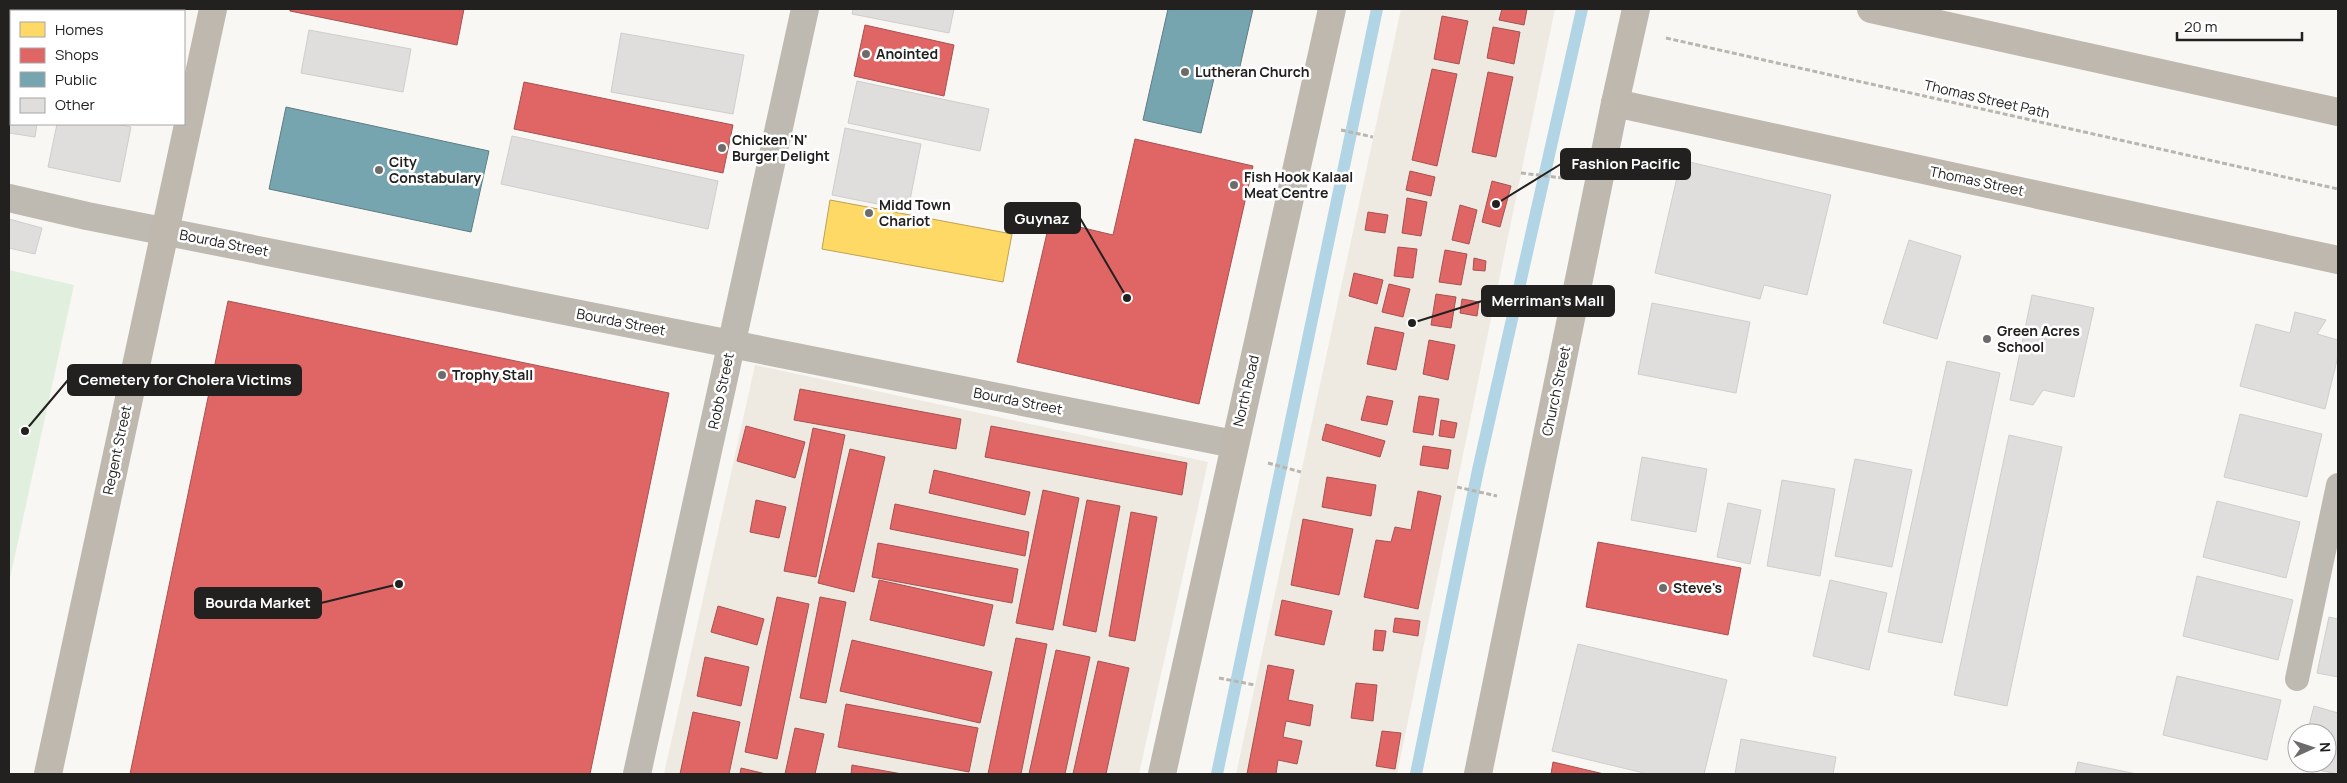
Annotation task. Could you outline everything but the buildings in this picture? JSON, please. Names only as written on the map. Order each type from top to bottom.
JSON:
[{"type":"street","name":"Regent Street","points":[[48,774],[213,9]]},
{"type":"street","name":"Robb Street","points":[[637,774],[805,9]]},
{"type":"street","name":"North Road","points":[[1162,774],[1332,9]]},
{"type":"street","points":[[1871,9],[2338,112]]},
{"type":"street","name":"Church Street","points":[[1478,774],[1615,103],[1634,20]]},
{"type":"street","name":"Thomas Street","points":[[1615,103],[2338,260]]},
{"type":"street","name":"Bourda Street","points":[[9,198],[164,231],[1234,444]]},
{"type":"lane","points":[[2297,679],[2338,485]]},
{"type":"path","name":"Thomas Street Path","points":[[1634,20],[2338,190]]},
{"type":"path","points":[[1336,128],[1374,137]]},
{"type":"path","points":[[1521,173],[1566,179]]},
{"type":"path","points":[[1268,463],[1301,472]]},
{"type":"path","points":[[1457,486],[1499,496]]},
{"type":"path","points":[[1218,678],[1255,685]]},
{"type":"shaded area","points":[[1401,9],[1555,9],[1397,774],[1236,774]]},
{"type":"shaded area","points":[[755,365],[1208,462],[1139,774],[664,774]]},
{"type":"green space","points":[[9,270],[74,285],[10,578],[9,578]]},
{"type":"waterway","points":[[1217,774],[1377,9]]},
{"type":"waterway","points":[[1416,774],[1478,470],[1582,9]]},
{"type":"place","name":"Anointed","points":[[866,54]]},
{"type":"place","name":"Lutheran Church","points":[[1185,72]]},
{"type":"place","name":"Chicken 'N' Burger Delight","points":[[722,148]]},
{"type":"place","name":"City Constabulary","points":[[379,170]]},
{"type":"place","name":"Fish Hook Kalaal Meat Centre","points":[[1234,185]]},
{"type":"place","name":"Fashion Pacific","points":[[1496,204]]},
{"type":"place","name":"Midd Town Chariot","points":[[869,213]]},
{"type":"place","name":"Guynaz","points":[[1127,298]]},
{"type":"place","name":"Merriman's Mall","points":[[1412,323]]},
{"type":"place","name":"Green Acres School","points":[[1987,339]]},
{"type":"place","name":"Trophy Stall","points":[[442,375]]},
{"type":"place","name":"Cemetery for Cholera Victims","points":[[25,431]]},
{"type":"place","name":"Bourda Market","points":[[399,584]]},
{"type":"place","name":"Steve's","points":[[1663,588]]}]
